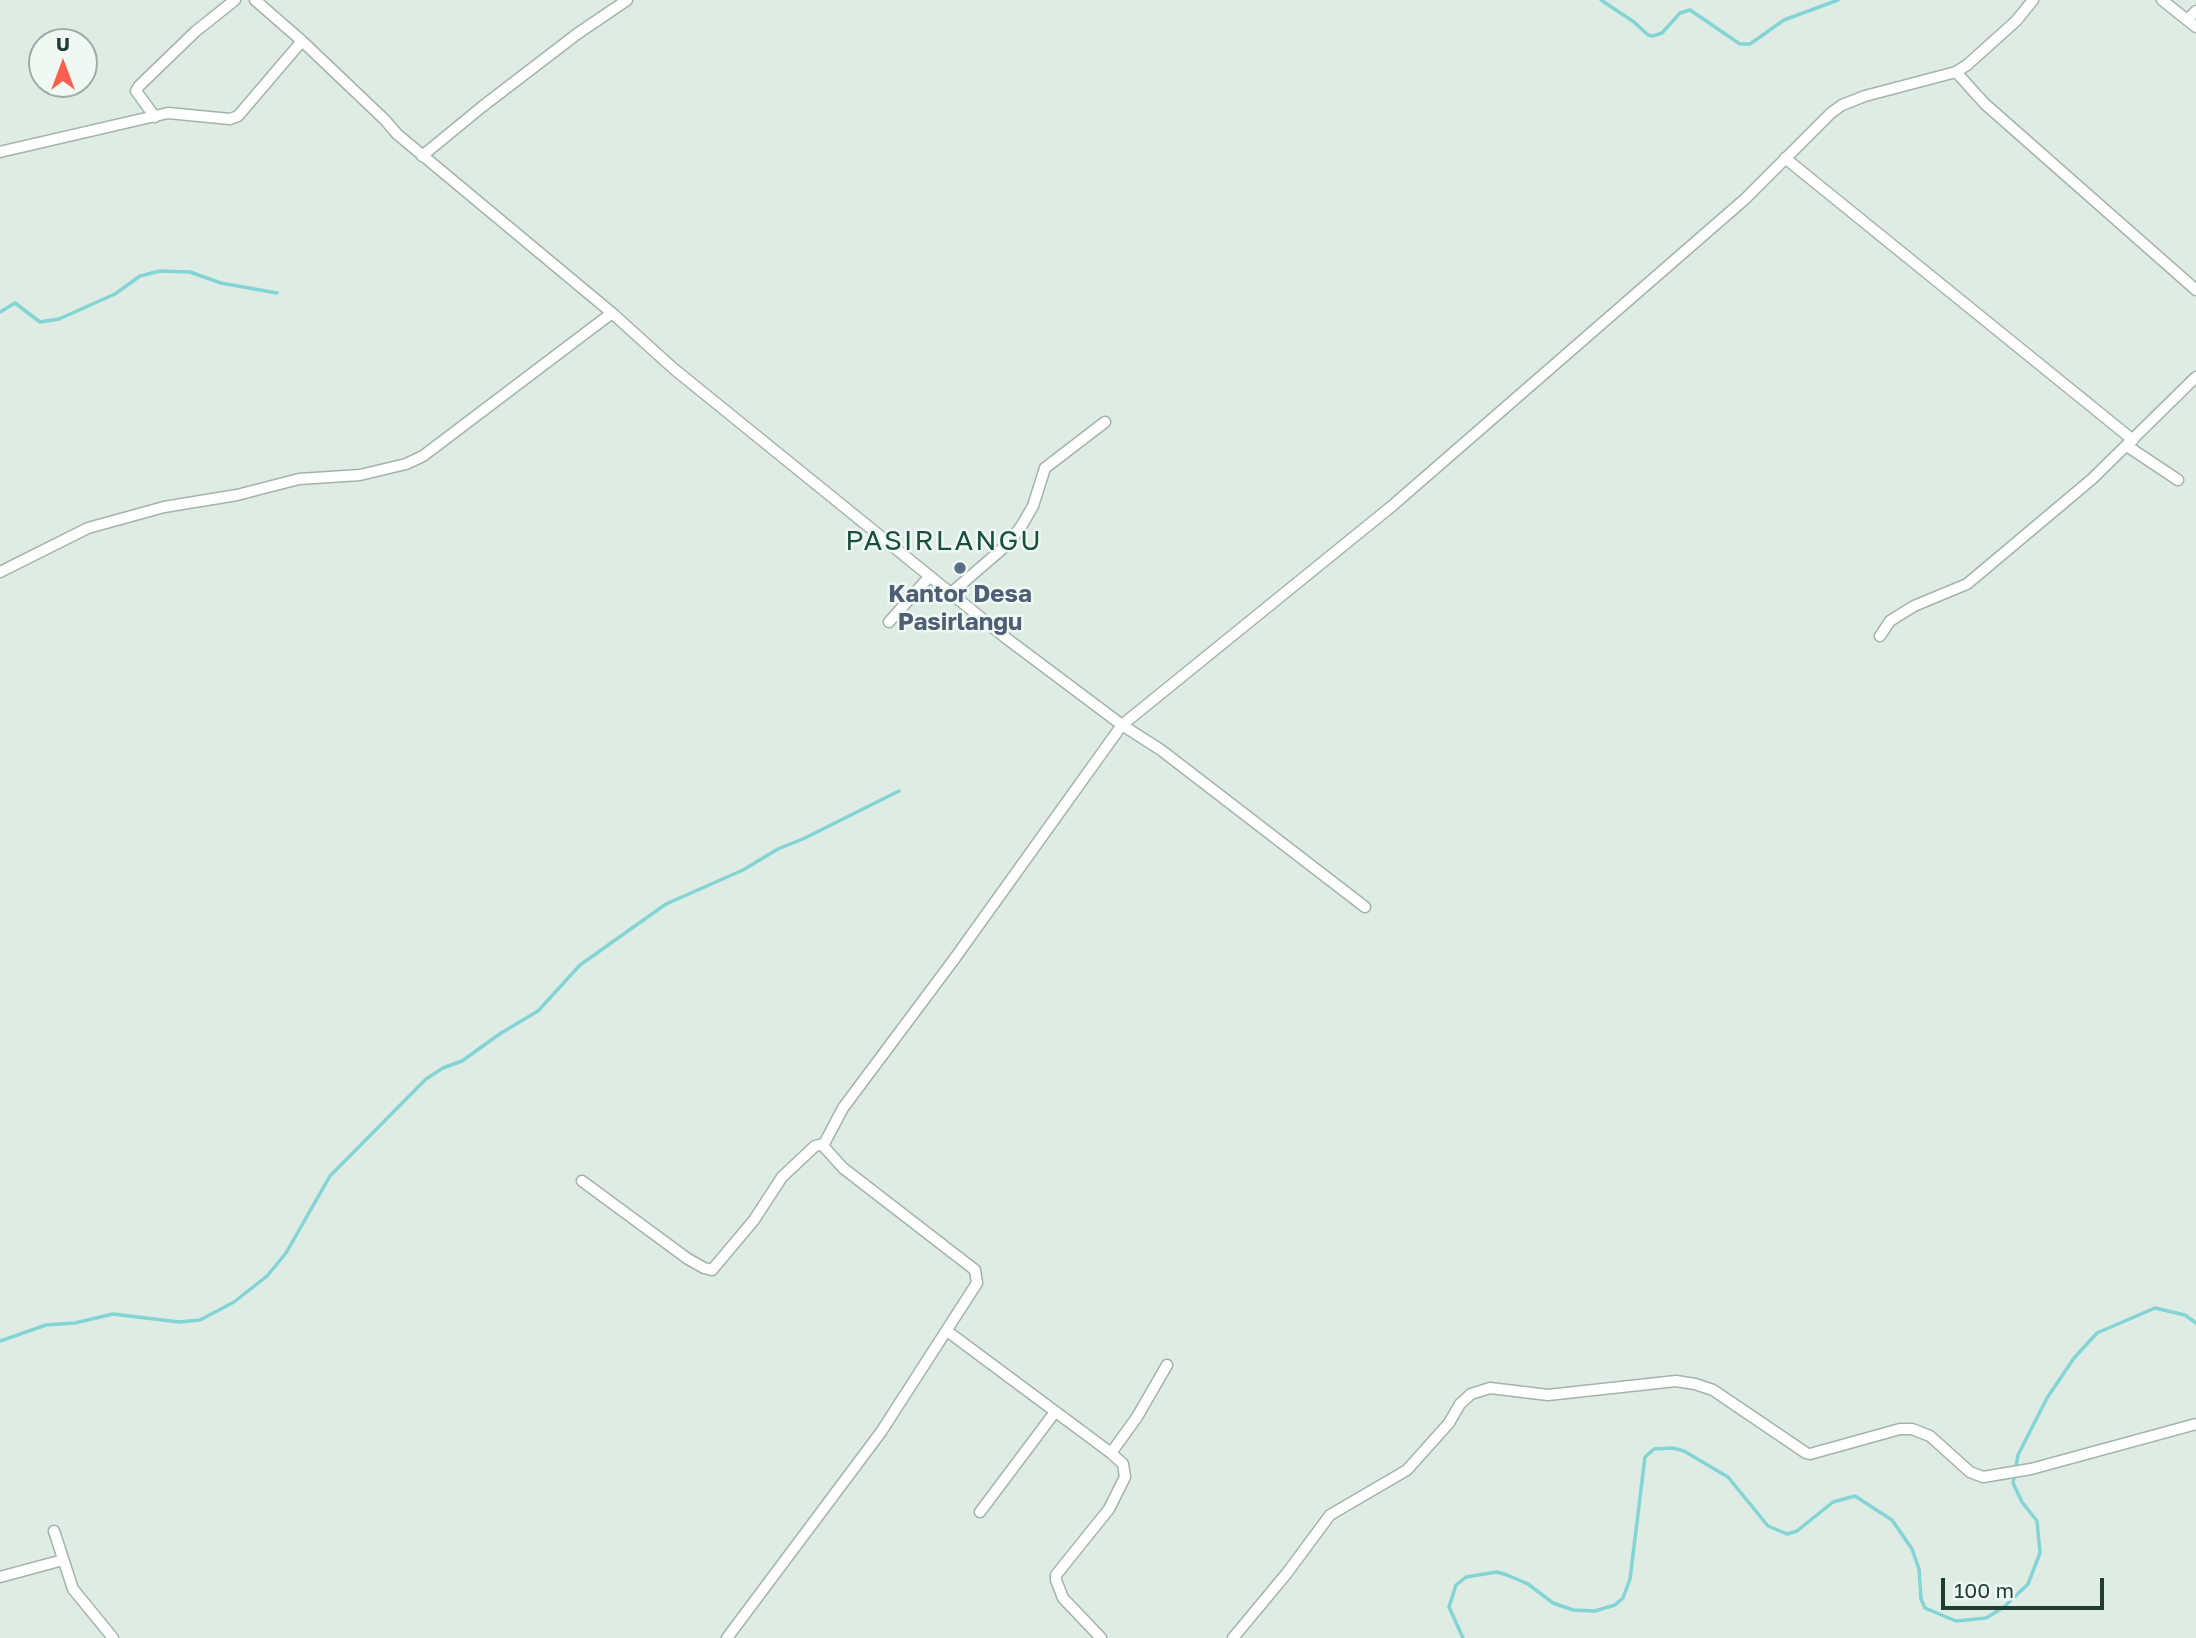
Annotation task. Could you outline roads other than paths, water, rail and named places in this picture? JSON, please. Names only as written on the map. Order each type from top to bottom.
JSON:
[{"type":"street","points":[[155,117],[136,91],[139,86],[195,31],[235,0]]},
{"type":"street","points":[[255,0],[302,41],[422,156],[612,313],[685,378],[950,594],[1122,725],[1161,750],[1365,907]]},
{"type":"street","points":[[422,156],[504,90],[625,0]]},
{"type":"street","points":[[582,1181],[688,1259],[712,1270],[754,1220],[782,1177],[815,1146],[824,1144],[843,1108],[955,958],[1122,725],[1392,506],[1745,199],[1822,120],[1842,105],[1865,96],[1956,72],[2016,21],[2033,0]]},
{"type":"street","points":[[2162,0],[2192,23],[2196,11]]},
{"type":"street","points":[[0,152],[168,113],[228,120],[238,116],[302,41]]},
{"type":"street","points":[[1956,72],[1985,104],[2196,290]]},
{"type":"street","points":[[1785,158],[2178,480]]},
{"type":"street","points":[[0,572],[88,528],[164,507],[237,495],[299,479],[360,475],[406,464],[423,456],[448,438],[481,410],[612,313]]},
{"type":"street","points":[[1880,636],[1890,621],[1914,606],[1967,584],[2092,479],[2196,377]]},
{"type":"street","points":[[950,594],[1009,543],[1022,526],[1033,506],[1045,468],[1105,422]]},
{"type":"street","points":[[889,622],[929,577]]},
{"type":"street","points":[[727,1638],[881,1432],[976,1287],[975,1270],[843,1168],[824,1144]]},
{"type":"street","points":[[947,1331],[1111,1452],[1123,1464],[1125,1477],[1109,1509],[1056,1580],[1063,1598],[1101,1638]]},
{"type":"street","points":[[1111,1452],[1137,1418],[1167,1365]]},
{"type":"street","points":[[1233,1638],[1330,1515],[1407,1470],[1449,1423],[1460,1404],[1471,1394],[1490,1388],[1548,1395],[1676,1381],[1695,1384],[1713,1390],[1806,1453],[1900,1429],[1912,1429],[1930,1436],[1970,1472],[1983,1477],[2031,1469],[2196,1424]]},
{"type":"street","points":[[980,1512],[1055,1412]]},
{"type":"street","points":[[54,1531],[73,1589],[113,1638]]},
{"type":"street","points":[[0,1577],[63,1560]]},
{"type":"waterway","points":[[1601,0],[1648,35],[1662,33],[1680,13],[1690,10],[1740,44],[1750,44],[1784,20],[1838,0]]},
{"type":"waterway","points":[[0,312],[15,303],[40,322],[59,319],[115,294],[140,276],[160,271],[190,272],[221,283],[277,293]]},
{"type":"waterway","points":[[0,1341],[46,1325],[75,1323],[113,1314],[179,1322],[200,1320],[234,1302],[267,1276],[286,1253],[330,1176],[426,1079],[443,1068],[462,1061],[538,1011],[580,965],[666,904],[743,870],[778,849],[899,791]]},
{"type":"waterway","points":[[1463,1638],[1449,1607],[1456,1585],[1466,1577],[1497,1572],[1507,1575],[1528,1584],[1553,1603],[1573,1610],[1595,1611],[1615,1605],[1623,1598],[1630,1579],[1645,1457],[1654,1449],[1673,1448],[1684,1451],[1728,1477],[1768,1526],[1787,1534],[1797,1531],[1833,1502],[1855,1496],[1892,1520],[1912,1549],[1919,1569],[1921,1599],[1925,1608],[1956,1621],[1986,1618],[2004,1607],[2028,1584],[2040,1553],[2037,1521],[2022,1502],[2013,1483],[2018,1455],[2047,1398],[2074,1358],[2097,1333],[2155,1308],[2185,1315],[2196,1323]]},
{"type":"place","name":"Kantor Desa Pasirlangu","points":[[960,568]]},
{"type":"district","name":"PASIRLANGU","points":[[944,541]]}]
